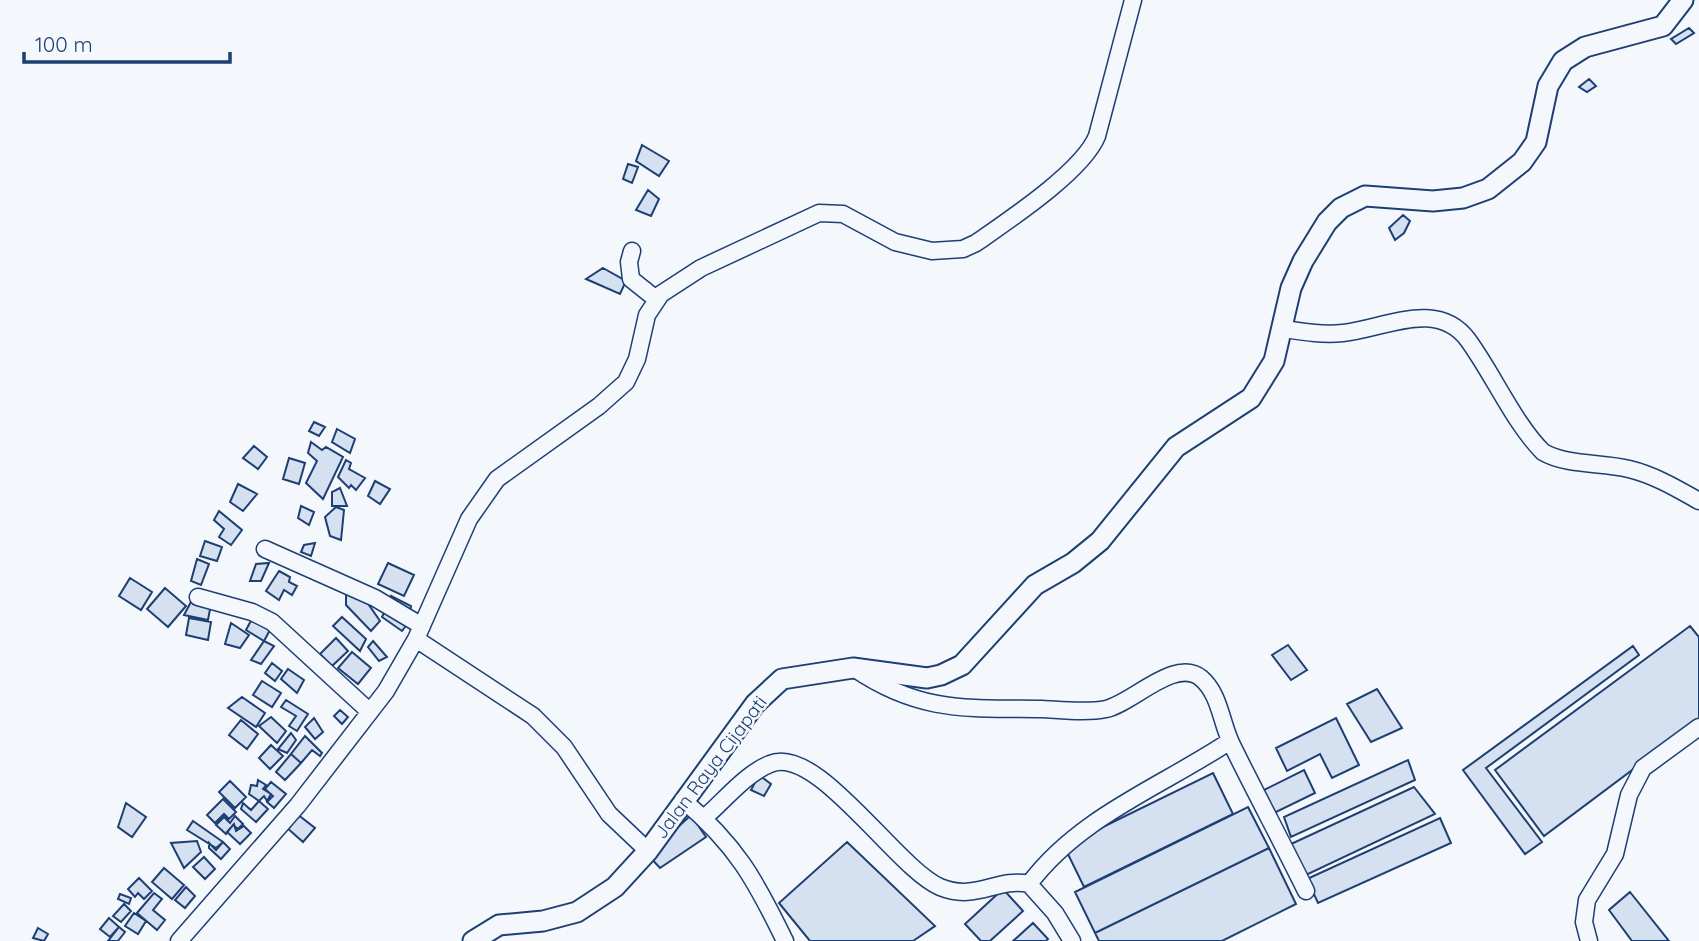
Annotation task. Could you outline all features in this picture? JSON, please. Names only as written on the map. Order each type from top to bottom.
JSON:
[{"type":"main road","name":"Jalan Raya Cijapati","points":[[473,941],[499,925],[543,921],[577,912],[615,887],[648,851],[724,742],[770,686],[789,676],[853,668],[927,678],[942,675],[962,665],[1035,585],[1079,558],[1100,541],[1176,447],[1251,398],[1274,361],[1292,288],[1303,261],[1327,222],[1341,208],[1365,196],[1433,201],[1464,198],[1488,189],[1522,162],[1536,142],[1548,86],[1563,61],[1585,47],[1662,26],[1683,0]]},
{"type":"street","points":[[179,941],[298,805],[370,712],[419,632],[469,519],[483,497],[511,467],[599,406],[626,382],[633,371],[642,329],[656,299],[701,268],[820,213],[843,214],[895,242],[932,251],[963,249],[976,243],[1069,174],[1089,153],[1097,136],[1133,0]]},
{"type":"street","points":[[632,250],[628,262],[631,279],[656,299]]},
{"type":"street","points":[[1284,329],[1318,334],[1345,333],[1424,317],[1445,321],[1464,335],[1543,452],[1559,458],[1629,469],[1657,478],[1699,501]]},
{"type":"street","points":[[265,549],[375,598],[533,716],[551,732],[609,814],[648,851]]},
{"type":"street","points":[[198,597],[252,611],[272,622],[303,647],[370,712]]},
{"type":"street","points":[[853,668],[897,694],[920,702],[947,708],[988,709],[1104,710],[1125,703],[1159,679],[1174,673],[1192,673],[1203,680],[1216,699],[1230,741],[1307,891]]},
{"type":"street","points":[[1589,941],[1584,922],[1587,900],[1615,854],[1629,795],[1643,768],[1699,727]]},
{"type":"street","points":[[1029,884],[1043,865],[1079,832],[1230,741]]},
{"type":"street","points":[[705,818],[760,769],[771,763],[788,760],[802,764],[841,796],[920,874],[937,885],[966,894],[1017,883],[1029,884],[1055,913],[1072,941]]},
{"type":"street","points":[[683,800],[705,818],[743,861],[785,941]]},
{"type":"building","points":[[1689,28],[1694,33],[1676,44],[1671,39]]},
{"type":"building","points":[[1589,79],[1596,86],[1587,92],[1579,87]]},
{"type":"building","points":[[642,145],[669,161],[659,176],[636,161]]},
{"type":"building","points":[[628,164],[638,167],[632,183],[623,179]]},
{"type":"building","points":[[648,190],[659,199],[651,216],[636,210]]},
{"type":"building","points":[[1403,215],[1410,221],[1404,233],[1395,240],[1389,228]]},
{"type":"building","points":[[603,268],[626,281],[620,294],[586,279]]},
{"type":"building","points":[[314,422],[325,427],[319,436],[309,431]]},
{"type":"building","points":[[337,429],[355,439],[350,453],[332,442]]},
{"type":"building","points":[[311,442],[322,450],[326,447],[343,457],[323,499],[306,483],[317,461],[308,453]]},
{"type":"building","points":[[254,446],[267,457],[258,469],[243,458]]},
{"type":"building","points":[[289,458],[305,463],[299,484],[283,479]]},
{"type":"building","points":[[346,460],[351,463],[349,469],[365,478],[356,490],[351,485],[349,488],[338,477]]},
{"type":"building","points":[[375,481],[390,489],[380,504],[368,496]]},
{"type":"building","points":[[238,484],[257,494],[243,511],[230,502]]},
{"type":"building","points":[[340,488],[347,506],[332,506],[332,492]]},
{"type":"building","points":[[301,506],[314,512],[309,525],[298,518]]},
{"type":"building","points":[[336,507],[344,510],[341,540],[330,536],[325,517]]},
{"type":"building","points":[[219,511],[242,530],[231,545],[219,537],[224,529],[214,520]]},
{"type":"building","points":[[205,541],[222,547],[217,561],[200,556]]},
{"type":"building","points":[[315,543],[311,556],[301,552],[304,545]]},
{"type":"building","points":[[197,559],[209,564],[201,585],[191,581]]},
{"type":"building","points":[[269,563],[261,581],[250,581],[256,564]]},
{"type":"building","points":[[388,563],[414,575],[404,596],[378,584]]},
{"type":"building","points":[[279,571],[290,577],[289,582],[297,586],[292,595],[284,590],[279,600],[266,591]]},
{"type":"building","points":[[130,578],[152,592],[141,610],[119,596]]},
{"type":"building","points":[[165,588],[186,606],[168,627],[147,609]]},
{"type":"building","points":[[351,591],[371,599],[369,605],[380,621],[371,631],[346,605],[346,594]]},
{"type":"building","points":[[391,596],[411,606],[410,613],[390,603]]},
{"type":"building","points":[[192,600],[211,604],[208,620],[184,615]]},
{"type":"building","points":[[386,609],[408,623],[402,631],[382,617]]},
{"type":"building","points":[[253,617],[271,628],[264,641],[246,630]]},
{"type":"building","points":[[342,617],[366,639],[360,651],[333,626]]},
{"type":"building","points":[[189,618],[211,622],[208,640],[186,635]]},
{"type":"building","points":[[231,623],[249,635],[240,648],[225,644]]},
{"type":"building","points":[[1690,626],[1699,637],[1699,720],[1544,836],[1495,770]]},
{"type":"building","points":[[336,638],[348,651],[332,666],[320,654]]},
{"type":"building","points":[[264,641],[274,646],[261,664],[251,660]]},
{"type":"building","points":[[373,641],[387,657],[379,661],[368,647]]},
{"type":"building","points":[[1288,645],[1307,670],[1291,680],[1272,655]]},
{"type":"building","points":[[1633,646],[1639,655],[1486,768],[1542,842],[1525,854],[1463,770]]},
{"type":"building","points":[[352,652],[371,668],[358,684],[338,668]]},
{"type":"building","points":[[272,663],[282,671],[275,681],[265,673]]},
{"type":"building","points":[[288,669],[304,680],[297,693],[281,679]]},
{"type":"building","points":[[262,681],[281,693],[272,707],[253,695]]},
{"type":"building","points":[[1377,689],[1402,728],[1371,742],[1347,704]]},
{"type":"building","points":[[242,697],[265,713],[256,727],[228,708]]},
{"type":"building","points":[[286,700],[308,714],[297,731],[289,726],[296,716],[281,707]]},
{"type":"building","points":[[340,710],[348,717],[342,724],[334,716]]},
{"type":"building","points":[[271,717],[286,731],[277,743],[259,726]]},
{"type":"building","points":[[314,718],[323,732],[315,739],[305,727]]},
{"type":"building","points":[[1336,718],[1359,765],[1332,778],[1320,754],[1287,771],[1276,748]]},
{"type":"building","points":[[241,720],[258,734],[247,749],[229,735]]},
{"type":"building","points":[[291,733],[296,740],[287,753],[278,749]]},
{"type":"building","points":[[305,736],[322,753],[320,756],[312,750],[301,763],[291,754]]},
{"type":"building","points":[[271,745],[283,756],[270,769],[259,758]]},
{"type":"building","points":[[291,754],[301,763],[285,780],[276,772]]},
{"type":"building","points":[[1408,760],[1415,780],[1291,837],[1284,817]]},
{"type":"building","points":[[1304,770],[1315,793],[1272,814],[1260,792]]},
{"type":"building","points":[[1213,773],[1233,814],[1084,887],[1064,846]]},
{"type":"building","points":[[759,775],[771,784],[764,796],[751,790]]},
{"type":"building","points":[[258,780],[266,785],[263,789],[271,794],[267,801],[264,796],[259,801],[249,794],[251,785],[257,786]]},
{"type":"building","points":[[230,781],[246,797],[235,808],[219,792]]},
{"type":"building","points":[[271,782],[286,794],[274,808],[267,802],[273,796],[265,789]]},
{"type":"building","points":[[1414,787],[1435,814],[1306,875],[1291,844]]},
{"type":"building","points":[[223,799],[236,812],[229,819],[224,814],[215,823],[207,815]]},
{"type":"building","points":[[259,801],[268,809],[256,822],[241,809],[243,803],[251,810]]},
{"type":"building","points":[[126,803],[146,817],[132,837],[118,827]]},
{"type":"building","points":[[1248,807],[1269,848],[1095,933],[1075,892]]},
{"type":"building","points":[[297,814],[315,828],[303,842],[286,827]]},
{"type":"building","points":[[691,815],[706,837],[660,868],[648,855]]},
{"type":"building","points":[[235,816],[243,824],[238,829],[233,825],[226,834],[216,825],[224,817],[230,823]]},
{"type":"building","points":[[1440,818],[1451,843],[1318,903],[1307,879]]},
{"type":"building","points":[[193,821],[223,842],[216,848],[187,830]]},
{"type":"building","points":[[234,824],[236,831],[244,826],[251,833],[240,844],[227,832]]},
{"type":"building","points":[[197,841],[201,852],[184,868],[171,843]]},
{"type":"building","points":[[223,842],[230,849],[221,859],[209,848],[209,843],[216,850]]},
{"type":"building","points":[[847,842],[935,926],[913,941],[810,941],[779,903]]},
{"type":"building","points":[[1269,848],[1296,904],[1222,941],[1099,941],[1095,933]]},
{"type":"building","points":[[204,857],[215,869],[205,879],[193,867]]},
{"type":"building","points":[[164,868],[184,885],[172,899],[152,882]]},
{"type":"building","points":[[139,878],[152,891],[144,899],[138,893],[135,897],[128,889]]},
{"type":"building","points":[[186,887],[195,896],[185,908],[175,900]]},
{"type":"building","points":[[1003,889],[1023,911],[990,941],[981,941],[965,924]]},
{"type":"building","points":[[1630,892],[1669,941],[1632,941],[1609,910]]},
{"type":"building","points":[[154,893],[162,899],[153,910],[165,920],[157,930],[137,913]]},
{"type":"building","points":[[120,894],[131,898],[129,904],[118,899]]},
{"type":"building","points":[[124,904],[131,911],[121,922],[113,916]]},
{"type":"building","points":[[134,913],[146,921],[138,934],[125,926]]},
{"type":"building","points":[[109,918],[119,927],[110,937],[100,929]]},
{"type":"building","points":[[1033,923],[1048,939],[1046,941],[1013,941]]},
{"type":"building","points":[[119,927],[125,932],[118,941],[108,941]]},
{"type":"building","points":[[38,928],[48,934],[44,941],[33,938]]}]
